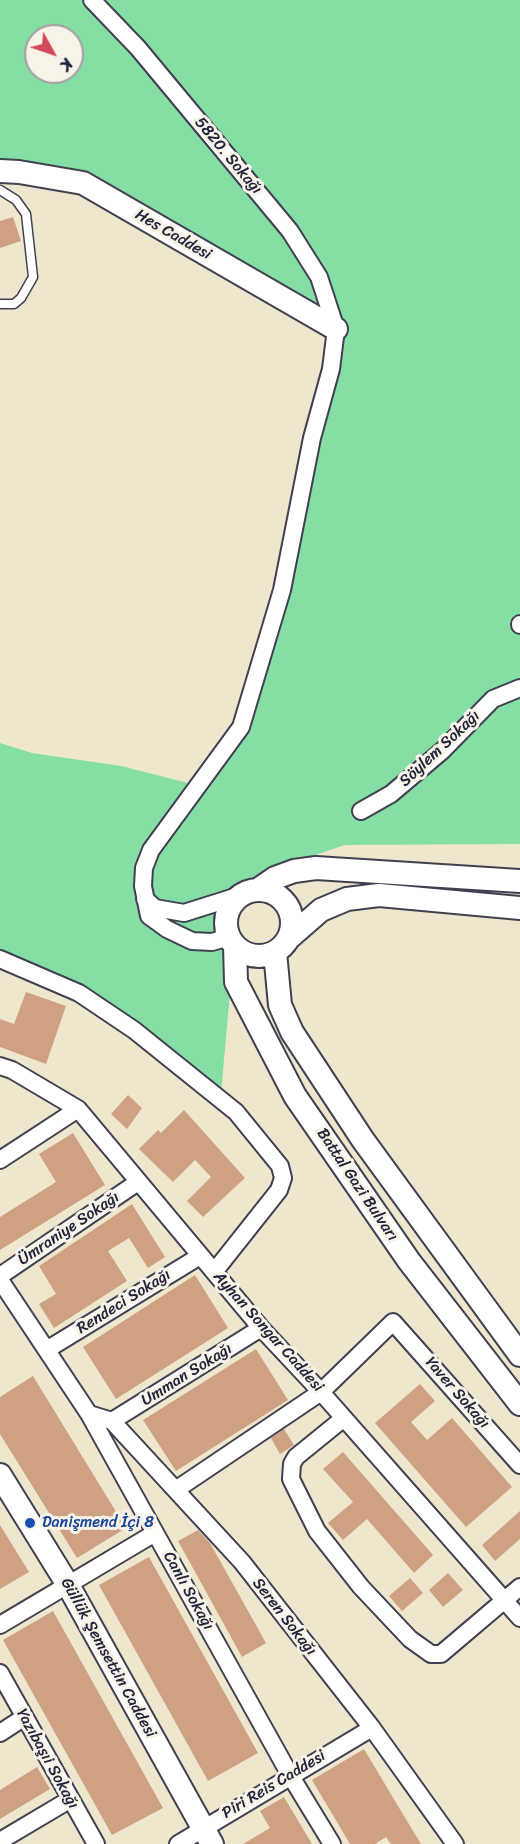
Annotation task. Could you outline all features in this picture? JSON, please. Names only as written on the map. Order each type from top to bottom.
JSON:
[{"type":"street","name":"5820. Sokağı","points":[[92,0],[138,48],[290,231],[320,277],[336,329]]},
{"type":"street","name":"Hes Caddesi","points":[[0,171],[83,183],[336,329]]},
{"type":"street","points":[[336,329],[331,369],[312,438],[282,590],[241,727],[151,850],[144,868],[145,899],[149,916],[192,941],[232,942],[254,956],[283,944],[321,910],[347,899],[379,895],[520,908]]},
{"type":"street","name":"Söylem Sokağı","points":[[361,811],[391,794],[442,751],[493,699],[520,688]]},
{"type":"street","points":[[145,899],[155,908],[184,913],[249,893],[285,875],[316,868],[520,881]]},
{"type":"street","points":[[232,942],[226,915],[249,893],[270,891],[288,905],[292,915],[283,944]]},
{"type":"street","name":"Battal Gazi Bulvarı","points":[[232,942],[236,982],[295,1096],[408,1261],[520,1404]]},
{"type":"street","name":"Battal Gazi Bulvarı","points":[[283,944],[280,1005],[292,1032],[363,1140],[520,1355]]},
{"type":"street","points":[[0,959],[79,993],[134,1030],[236,1112],[280,1166],[283,1178],[279,1190],[214,1272]]},
{"type":"street","name":"Ayhan Songar Caddesi","points":[[0,1066],[12,1070],[78,1109],[261,1328],[321,1392],[520,1618]]},
{"type":"street","points":[[0,1160],[78,1109]]},
{"type":"street","name":"Ümraniye Sokağı","points":[[0,1278],[138,1182]]},
{"type":"street","name":"Rendeci Sokağı","points":[[48,1349],[200,1256]]},
{"type":"street","name":"Canlı Sokağı","points":[[0,1278],[89,1414],[290,1775],[332,1844]]},
{"type":"street","name":"Yaver Sokağı","points":[[321,1392],[393,1322],[520,1465]]},
{"type":"street","name":"Umman Sokağı","points":[[112,1421],[261,1328]]},
{"type":"street","points":[[177,1489],[321,1392]]},
{"type":"street","name":"Seren Sokağı","points":[[89,1414],[112,1421],[242,1562],[372,1728],[455,1844]]},
{"type":"street","points":[[344,1418],[296,1457],[292,1464],[291,1479],[317,1531],[361,1587],[410,1639],[436,1655],[441,1654],[520,1587]]},
{"type":"street","name":"Güllük Şemsettin Caddesi","points":[[0,1475],[68,1585],[208,1836]]},
{"type":"street","points":[[0,1624],[155,1533]]},
{"type":"street","name":"Yazıbaşıi Sokağı","points":[[0,1672],[69,1800],[96,1844]]},
{"type":"street","points":[[0,1732],[24,1718]]},
{"type":"street","name":"Piri Reis Caddesi","points":[[178,1844],[208,1836],[290,1775],[372,1728]]},
{"type":"street","points":[[0,1841],[69,1800]]},
{"type":"lane","points":[[0,190],[16,200],[26,214],[33,277],[21,298],[14,303],[0,304]]},
{"type":"green space","points":[[0,0],[520,0],[520,844],[345,845],[318,854],[296,869],[239,893],[221,1093],[129,1017],[62,976],[0,953],[0,743],[32,753],[121,766],[188,783],[237,720],[284,547],[301,444],[328,343],[319,330],[77,189],[0,178]]},
{"type":"building","points":[[13,217],[21,241],[0,248],[0,221]]},
{"type":"building","points":[[26,992],[66,1006],[46,1064],[0,1047],[0,1019],[14,1024]]},
{"type":"building","points":[[128,1095],[142,1108],[127,1129],[111,1114]]},
{"type":"building","points":[[184,1110],[245,1178],[203,1217],[187,1201],[211,1177],[195,1160],[173,1182],[139,1149],[158,1130],[161,1133]]},
{"type":"building","points":[[73,1133],[105,1185],[0,1250],[0,1217],[56,1182],[39,1154]]},
{"type":"building","points":[[132,1204],[165,1257],[148,1268],[129,1238],[108,1251],[127,1281],[54,1328],[39,1304],[56,1294],[39,1266]]},
{"type":"building","points":[[195,1275],[228,1328],[116,1399],[83,1347]]},
{"type":"building","points":[[256,1349],[288,1400],[176,1471],[143,1420]]},
{"type":"building","points":[[33,1376],[126,1528],[77,1558],[0,1434],[0,1397]]},
{"type":"building","points":[[420,1384],[435,1401],[411,1422],[427,1440],[452,1418],[512,1487],[466,1527],[375,1423]]},
{"type":"building","points":[[284,1429],[294,1445],[280,1454],[271,1438]]},
{"type":"building","points":[[343,1452],[433,1555],[414,1573],[367,1519],[343,1540],[328,1523],[353,1502],[323,1469]]},
{"type":"building","points":[[520,1511],[520,1539],[495,1561],[482,1545]]},
{"type":"building","points":[[0,1525],[29,1572],[0,1589]]},
{"type":"building","points":[[198,1530],[210,1543],[266,1643],[242,1657],[178,1541]]},
{"type":"building","points":[[149,1557],[258,1753],[208,1781],[99,1585]]},
{"type":"building","points":[[448,1573],[463,1590],[443,1607],[429,1590]]},
{"type":"building","points":[[410,1578],[423,1593],[402,1611],[389,1596]]},
{"type":"building","points":[[53,1611],[163,1808],[112,1835],[3,1640]]},
{"type":"building","points":[[364,1749],[421,1844],[391,1844],[386,1837],[375,1844],[350,1844],[312,1780]]},
{"type":"building","points":[[37,1767],[50,1789],[0,1819],[0,1790]]},
{"type":"building","points":[[284,1797],[312,1844],[243,1844],[270,1828],[260,1811]]},
{"type":"place","name":"Danişmend İçi 8","points":[[30,1523]]}]
